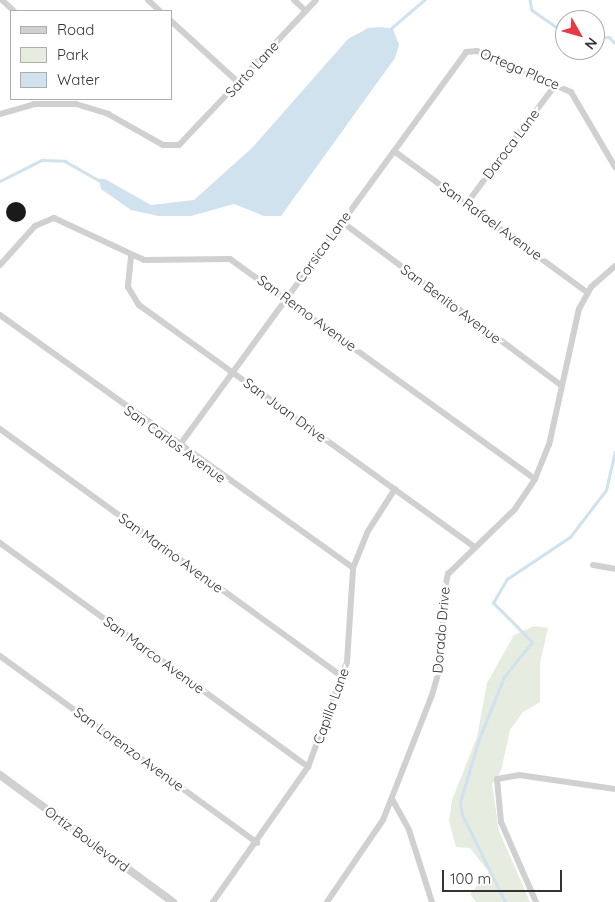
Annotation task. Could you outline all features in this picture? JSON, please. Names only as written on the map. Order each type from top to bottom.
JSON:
[{"type":"street","points":[[2,0],[13,10]]},
{"type":"street","points":[[148,0],[159,10]]},
{"type":"street","points":[[294,0],[306,11]]},
{"type":"street","name":"Sarto Lane","points":[[74,101],[108,114],[163,145],[179,145],[188,138],[316,0]]},
{"type":"street","points":[[172,22],[239,83]]},
{"type":"street","name":"Ortega Place","points":[[469,50],[556,84],[582,104],[615,167]]},
{"type":"street","name":"Corsica Lane","points":[[178,446],[469,50]]},
{"type":"street","name":"Daroca Lane","points":[[467,204],[556,84]]},
{"type":"street","points":[[0,114],[34,104],[74,101]]},
{"type":"street","name":"San Rafael Avenue","points":[[394,151],[587,292]]},
{"type":"street","name":"San Remo Avenue","points":[[0,264],[35,226],[54,218],[74,224],[131,257],[161,262],[224,258],[286,298],[536,479]]},
{"type":"street","name":"San Benito Avenue","points":[[342,222],[561,385]]},
{"type":"street","name":"San Juan Drive","points":[[131,257],[127,283],[134,301],[474,546]]},
{"type":"street","name":"Dorado Drive","points":[[327,902],[373,838],[392,799],[439,675],[445,582],[474,546],[515,510],[536,479],[546,455],[574,323],[587,292],[615,266]]},
{"type":"street","name":"San Carlos Avenue","points":[[0,315],[178,446],[353,568]]},
{"type":"street","name":"San Marino Avenue","points":[[0,429],[343,677]]},
{"type":"street","name":"Capilla Lane","points":[[213,902],[257,843],[308,766],[343,677],[350,641],[353,568],[368,531],[395,489]]},
{"type":"street","name":"San Marco Avenue","points":[[0,543],[308,766]]},
{"type":"street","points":[[593,566],[615,569]]},
{"type":"street","name":"San Lorenzo Avenue","points":[[0,656],[257,843]]},
{"type":"street","name":"Ortiz Boulevard","points":[[0,775],[173,902]]},
{"type":"street","points":[[536,902],[501,822],[496,784],[500,777],[519,775],[615,788]]},
{"type":"street","points":[[392,799],[409,830],[432,902]]},
{"type":"green space","points":[[534,626],[548,628],[540,663],[540,702],[523,712],[510,730],[501,771],[492,784],[499,831],[530,902],[476,902],[470,894],[489,872],[470,848],[456,847],[449,821],[452,800],[477,737],[487,683],[514,635]]},
{"type":"water","points":[[382,27],[393,29],[399,45],[395,58],[281,216],[264,216],[234,204],[191,216],[158,216],[131,210],[101,189],[99,179],[105,179],[151,205],[194,200],[252,148],[348,39],[368,28]]},
{"type":"building","points":[[12,202],[20,202],[26,208],[26,216],[20,222],[12,222],[6,216],[6,208]]},
{"type":"waterway","points":[[388,31],[424,0]]},
{"type":"waterway","points":[[530,0],[532,10],[555,26]]},
{"type":"waterway","points":[[605,37],[609,37],[615,43]]},
{"type":"waterway","points":[[0,181],[42,160],[65,161],[100,181]]},
{"type":"waterway","points":[[505,902],[462,815],[460,802],[479,739],[504,677],[532,642],[493,603],[507,579],[570,537],[606,490],[615,452]]}]
